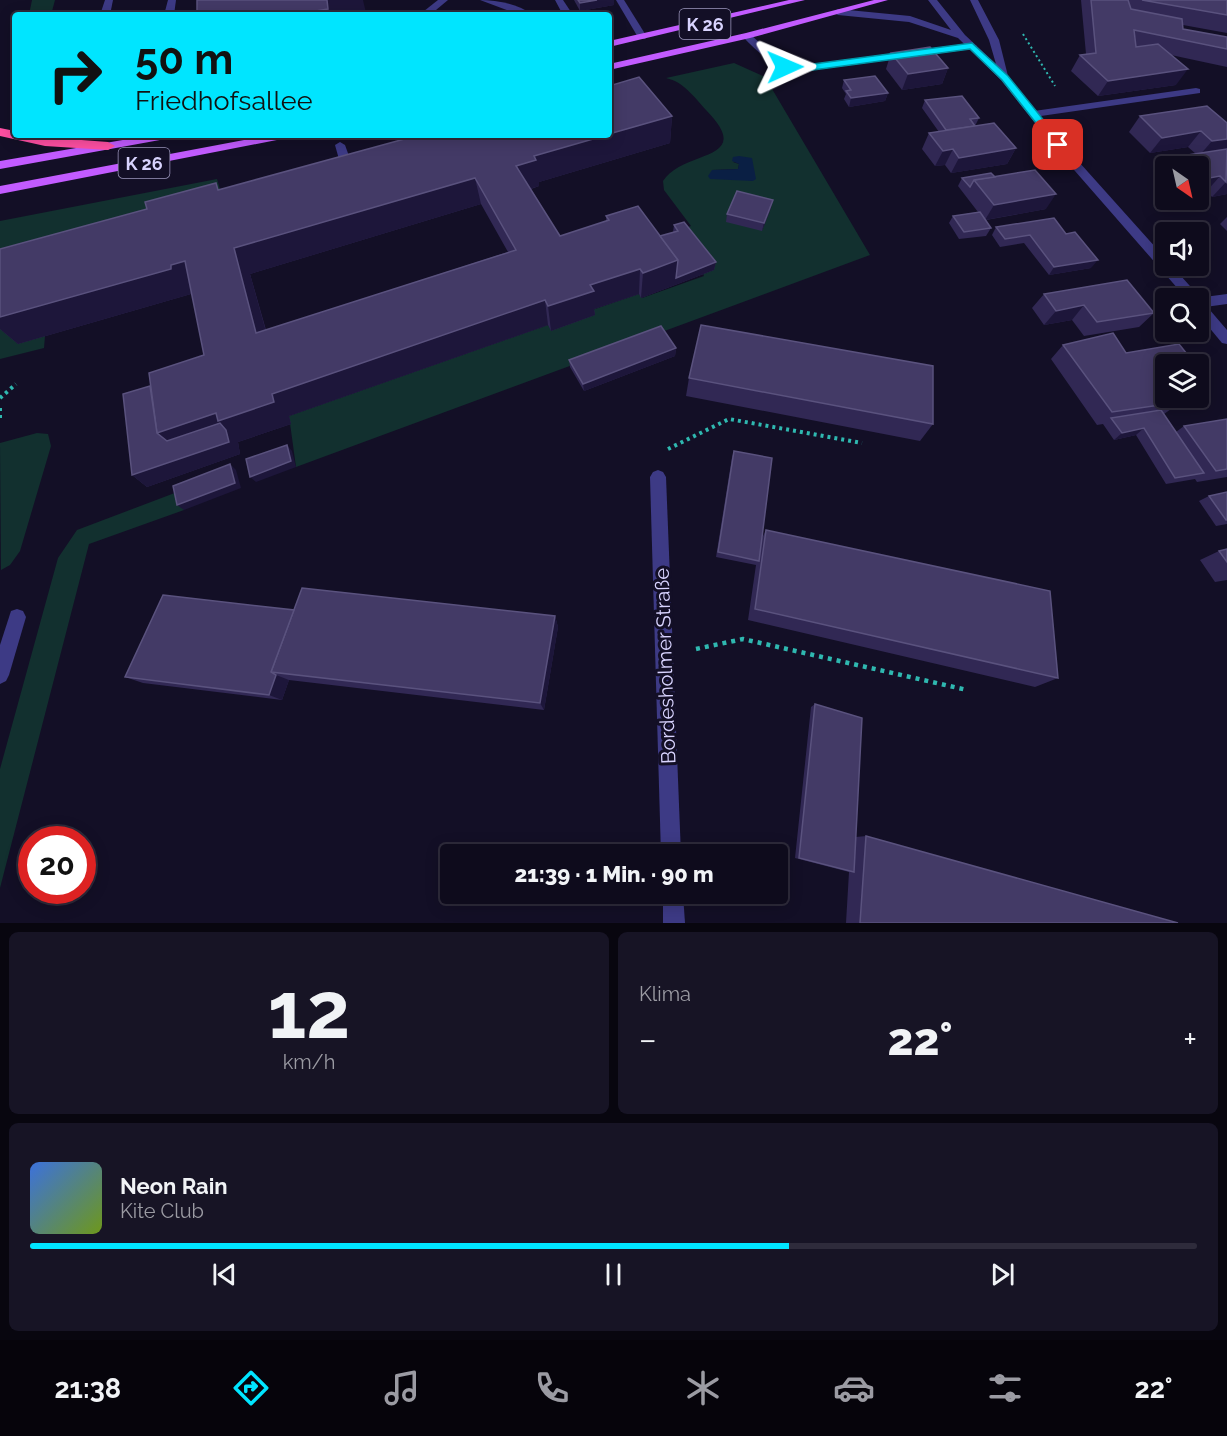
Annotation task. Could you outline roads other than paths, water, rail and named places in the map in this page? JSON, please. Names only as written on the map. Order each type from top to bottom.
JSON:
[{"type":"highway","points":[[27,138],[45,142],[108,147]]},
{"type":"main road","name":"K 26","points":[[612,43],[801,0]]},
{"type":"main road","name":"K 26","points":[[612,66],[747,36],[884,0]]},
{"type":"main road","name":"K 26","points":[[0,165],[155,138]]},
{"type":"main road","name":"K 26","points":[[0,190],[271,138]]},
{"type":"street","points":[[428,12],[444,0]]},
{"type":"street","points":[[484,0],[521,12]]},
{"type":"street","points":[[620,0],[642,37]]},
{"type":"street","points":[[932,0],[963,37],[1005,78],[1183,288]]},
{"type":"street","points":[[974,0],[994,39],[1005,78]]},
{"type":"street","points":[[838,12],[910,19],[963,37]]},
{"type":"street","points":[[747,36],[772,61],[785,67],[798,69],[972,46]]},
{"type":"street","points":[[1034,114],[1196,91]]},
{"type":"street","points":[[340,145],[343,171],[362,166]]},
{"type":"street","points":[[1209,302],[1227,299]]},
{"type":"street","points":[[1209,317],[1227,339]]},
{"type":"street","name":"Bordesholmer Straße","points":[[658,477],[671,844]]},
{"type":"street","points":[[0,675],[17,617]]},
{"type":"street","points":[[673,904],[674,923]]},
{"type":"water","points":[[733,157],[752,158],[756,179],[753,181],[710,179],[708,176],[712,170],[738,169],[739,164],[732,161]]}]
